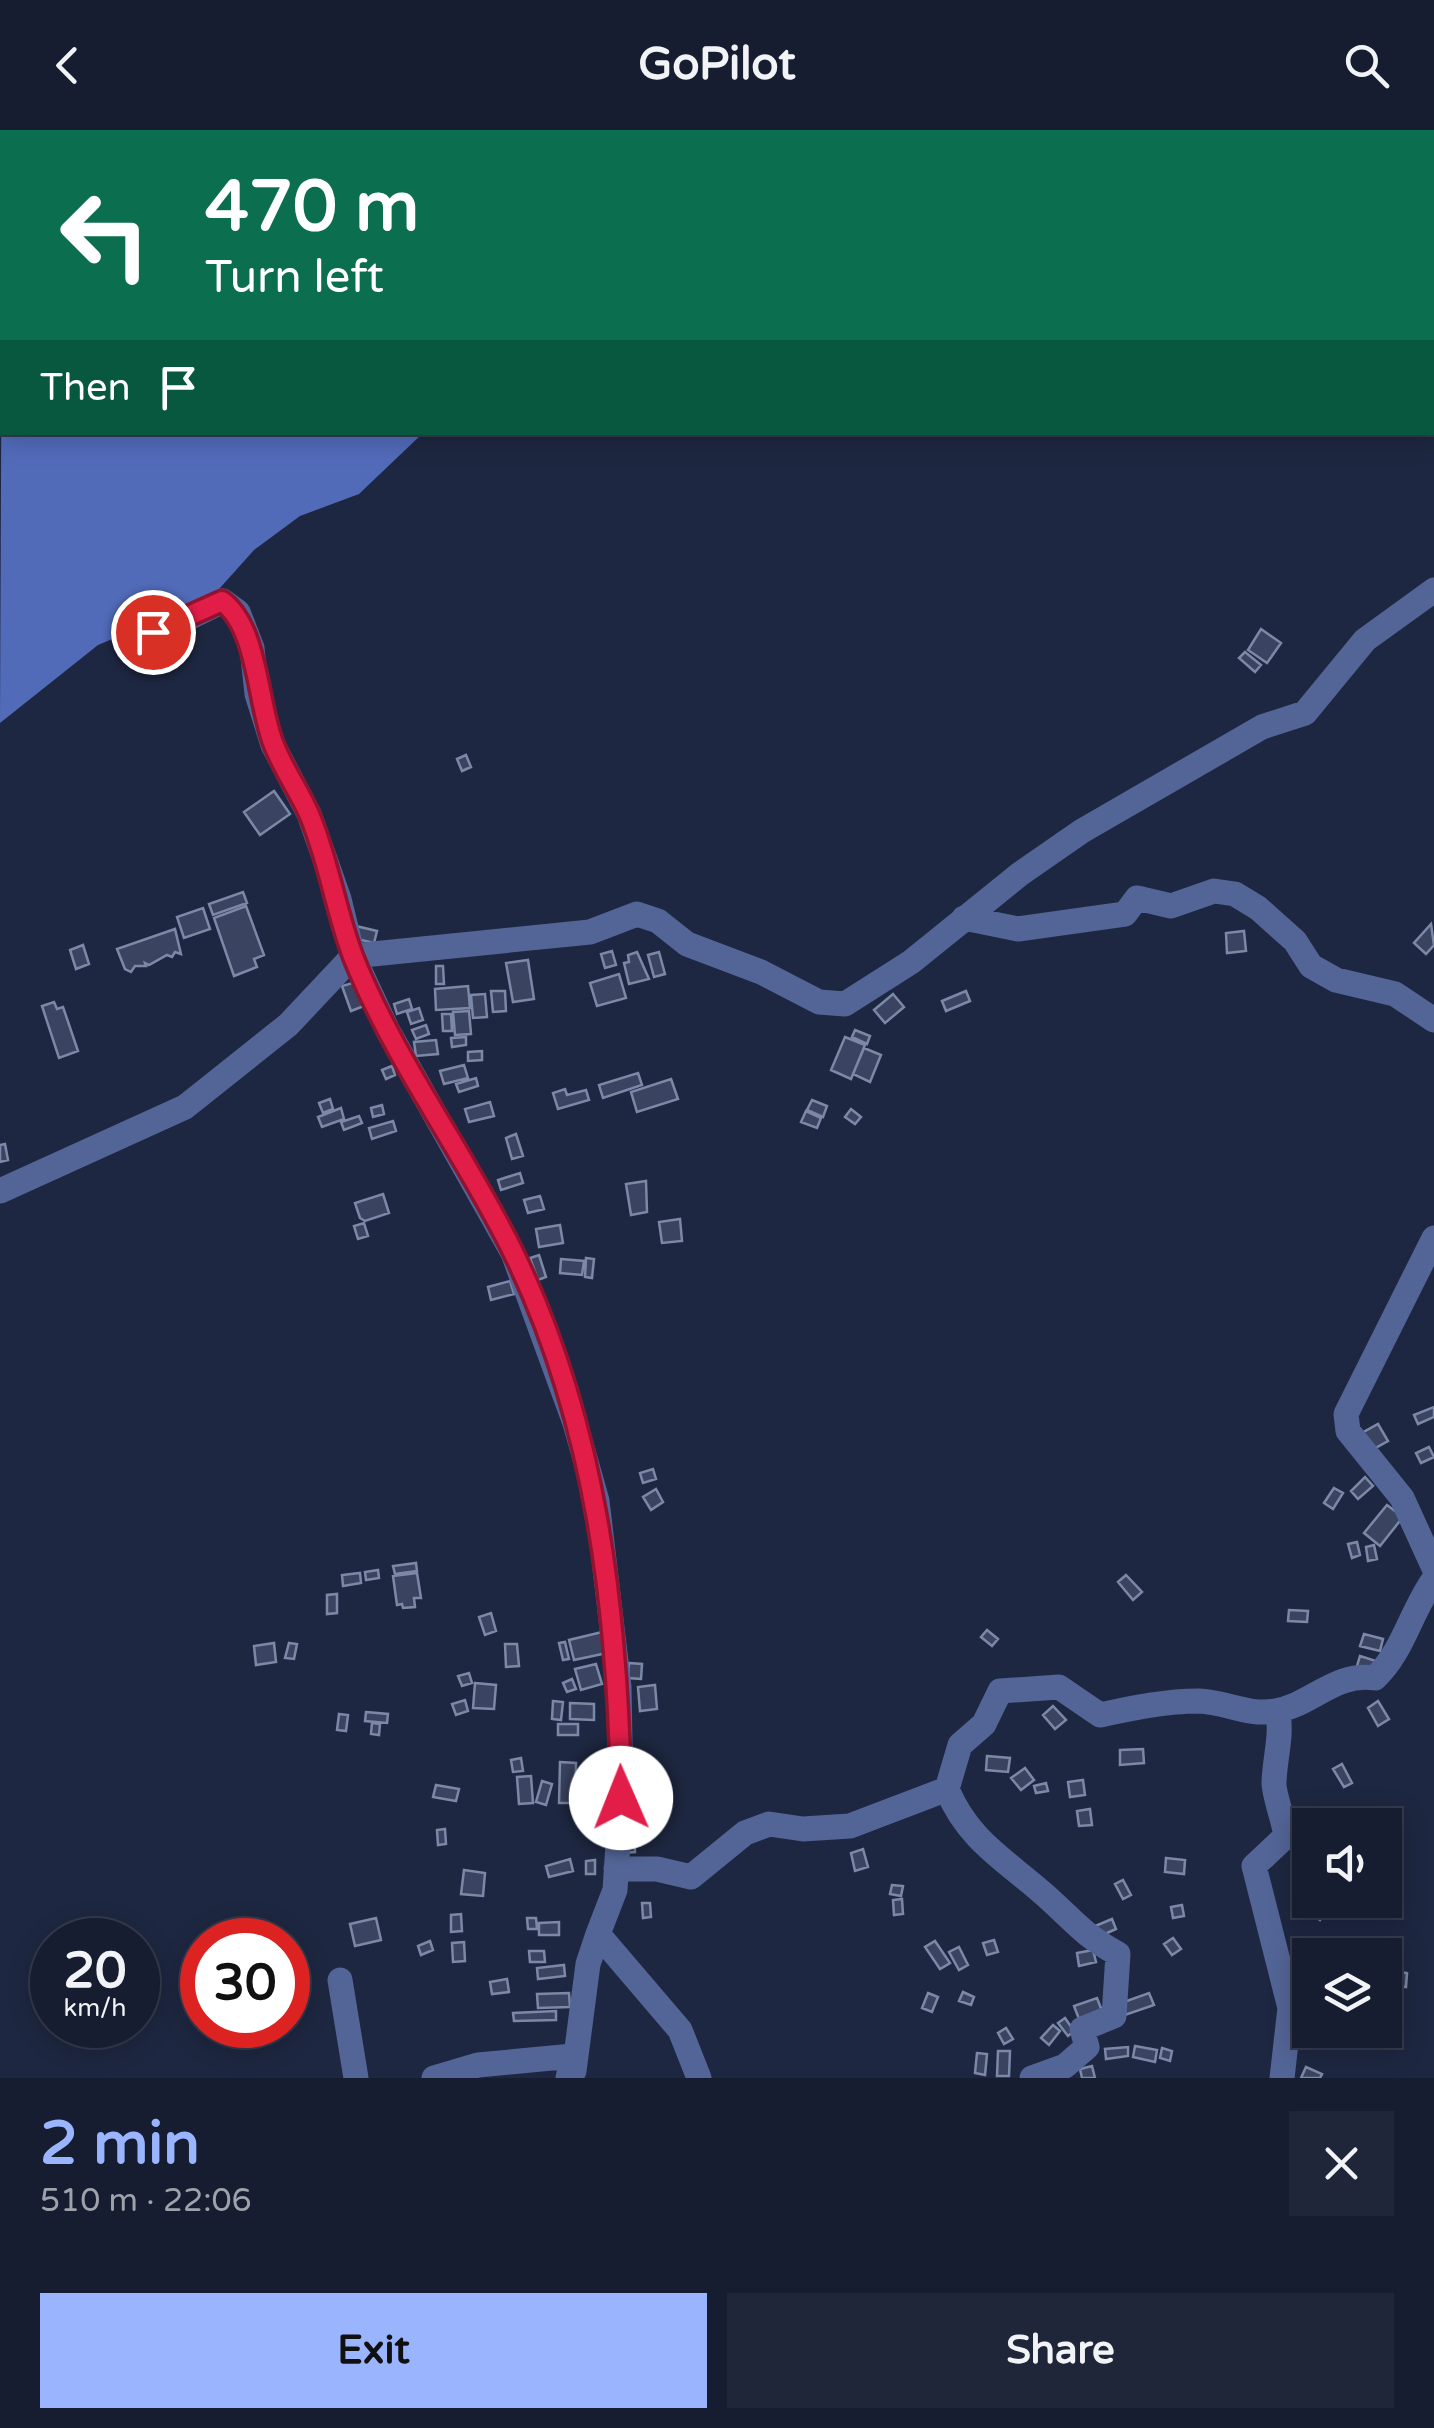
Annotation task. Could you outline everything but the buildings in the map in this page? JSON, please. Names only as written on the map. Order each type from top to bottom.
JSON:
[{"type":"street","points":[[0,1191],[186,1107],[288,1025],[353,956],[590,932],[637,914],[658,920],[687,944],[761,972],[818,1002],[845,1004],[911,962],[1082,831],[1262,726],[1305,713],[1365,640],[1434,590]]},
{"type":"street","points":[[133,638],[172,626],[222,601],[238,612],[252,648],[257,694],[274,745],[309,814],[340,900],[353,956],[388,1031],[514,1253],[576,1423],[597,1502],[619,1686],[621,1798],[615,1890],[588,1964],[572,2071],[478,2065],[434,2078]]},
{"type":"street","points":[[964,918],[1018,929],[1124,914],[1137,898],[1171,906],[1214,892],[1235,894],[1258,908],[1295,941],[1311,966],[1336,980],[1395,994],[1434,1020]]},
{"type":"street","points":[[1434,1238],[1346,1414],[1348,1431],[1402,1498],[1434,1568]]},
{"type":"street","points":[[1032,2078],[1065,2066],[1087,2047],[1082,2029],[1114,2016],[1118,1954],[1080,1932],[1045,1895],[1008,1869],[963,1821],[947,1789],[960,1746],[984,1724],[1000,1691],[1059,1687],[1100,1715],[1156,1703],[1203,1701],[1256,1714],[1278,1711],[1354,1674],[1374,1678],[1394,1660],[1405,1625],[1434,1579]]},
{"type":"street","points":[[1278,1711],[1282,1740],[1273,1787],[1283,1807],[1286,1836],[1254,1866],[1290,2008],[1282,2078]]},
{"type":"street","points":[[616,1870],[657,1869],[692,1877],[745,1833],[768,1824],[804,1829],[850,1826],[947,1789]]},
{"type":"street","points":[[598,1934],[680,2030],[699,2078]]},
{"type":"street","points":[[340,1980],[356,2078]]},
{"type":"water","points":[[1,435],[421,435],[359,494],[300,516],[254,550],[211,598],[98,645],[0,723]]},
{"type":"route","points":[[153,632],[222,601],[238,612],[252,648],[257,694],[274,745],[309,814],[340,900],[353,956],[388,1031],[514,1253],[576,1423],[597,1502],[619,1686],[621,1798]]}]
